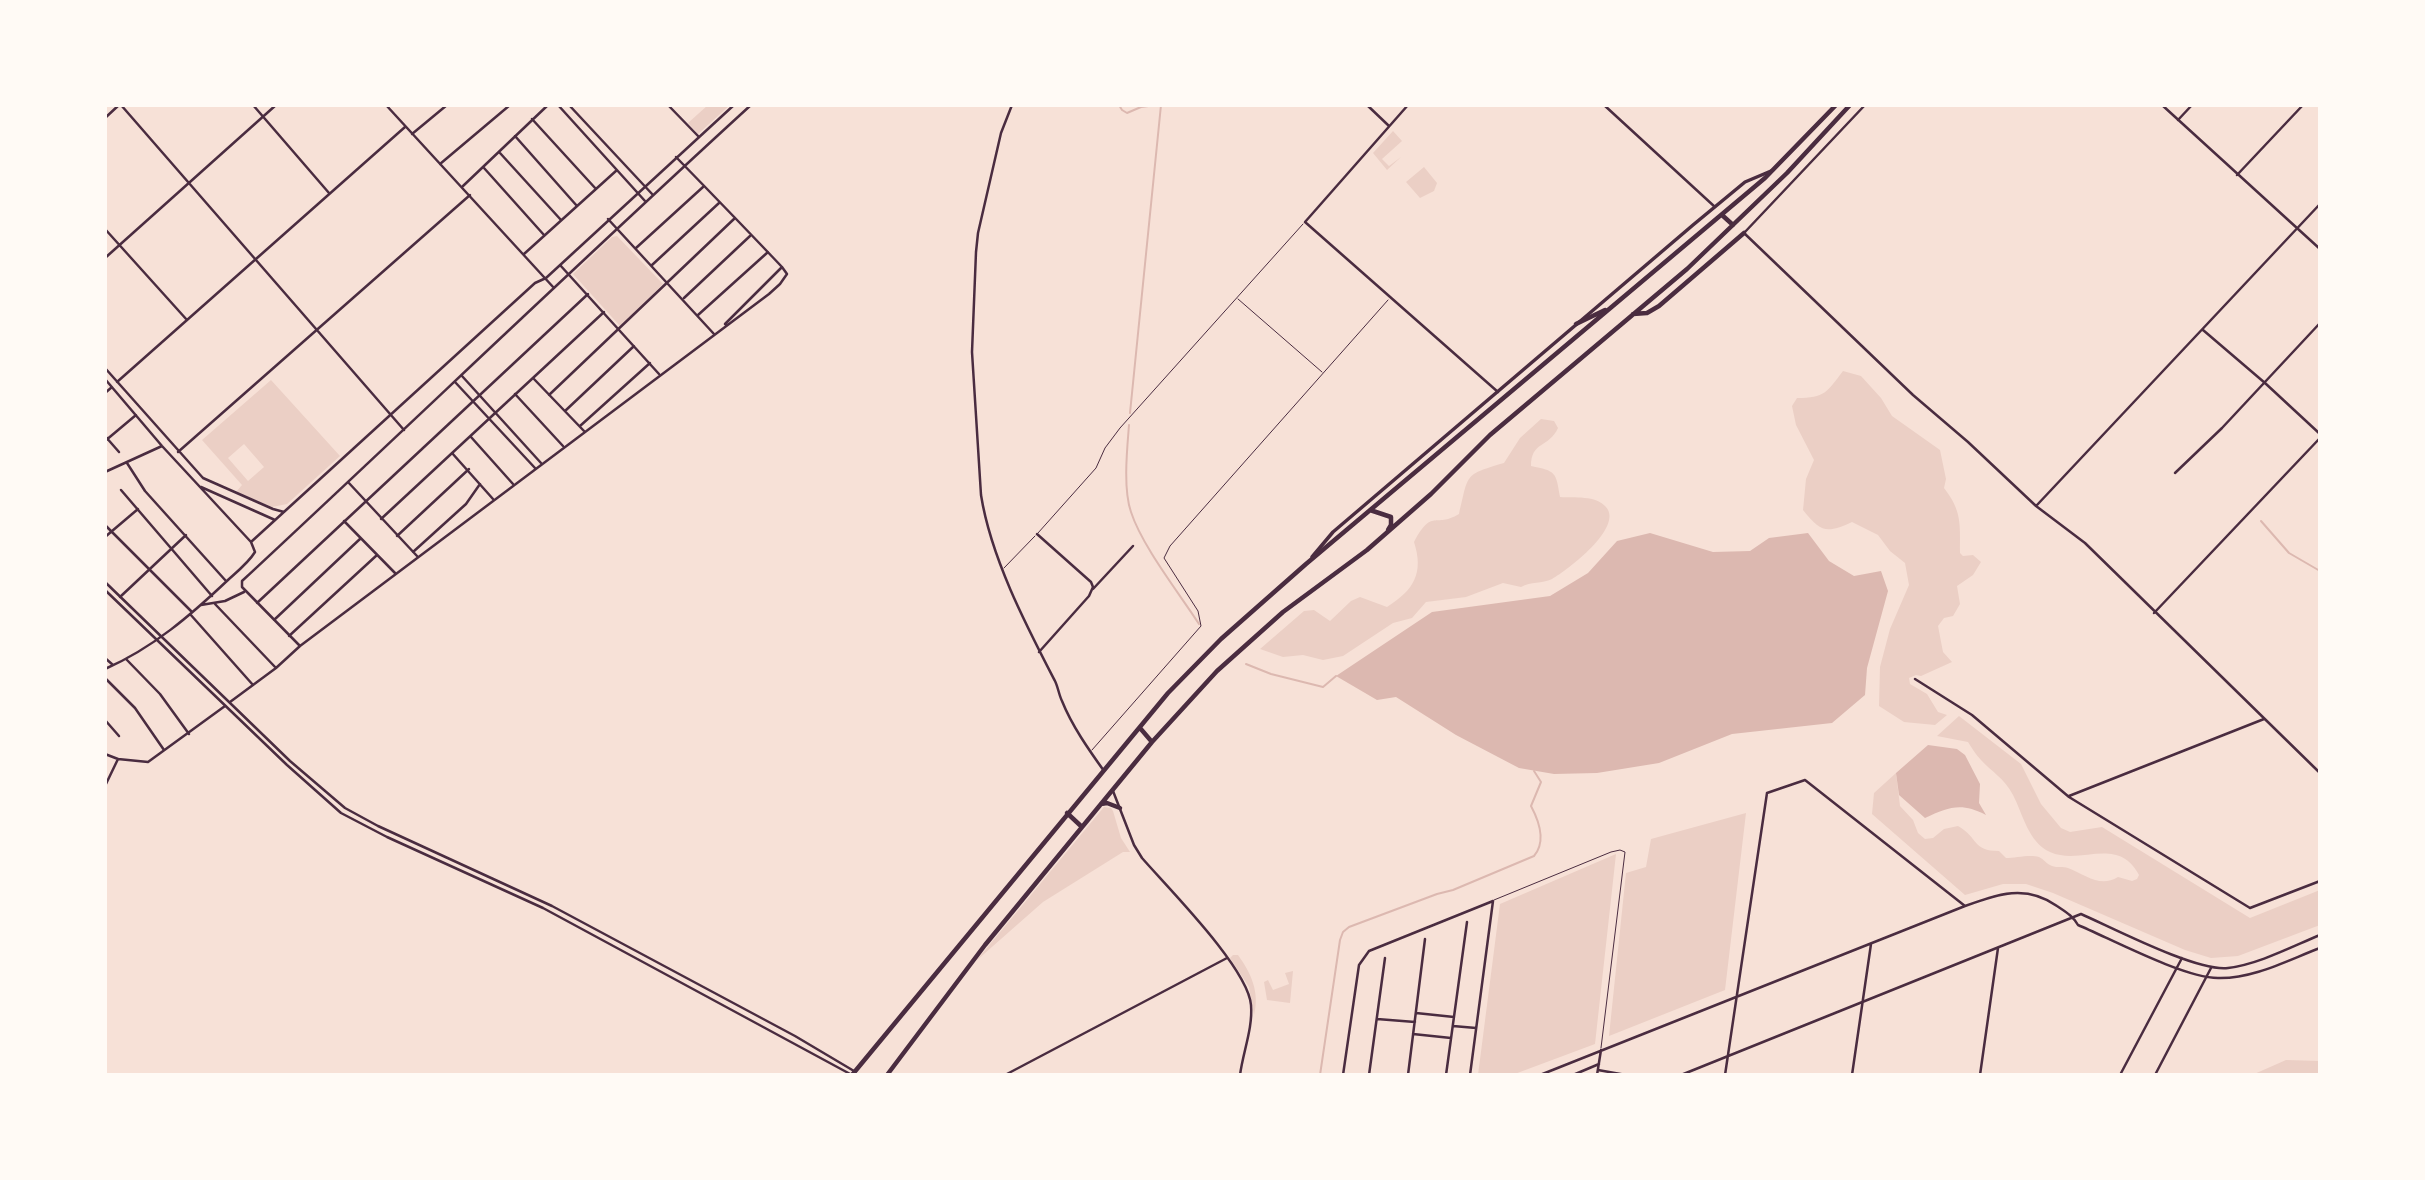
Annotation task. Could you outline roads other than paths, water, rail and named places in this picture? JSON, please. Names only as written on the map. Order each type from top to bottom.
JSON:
[{"type":"highway","points":[[854,1073],[1067,813],[1204,656],[1306,564],[1722,215],[1773,170],[1836,105]]},
{"type":"highway","points":[[887,1075],[985,944],[1112,790],[1217,671],[1255,636],[1386,534],[1490,435],[1687,269],[1787,173],[1850,105]]},
{"type":"highway","points":[[1722,215],[1733,225]]},
{"type":"highway","points":[[1632,314],[1647,313],[1659,306],[1744,233]]},
{"type":"highway","points":[[1576,324],[1615,305]]},
{"type":"highway","points":[[1370,510],[1391,517],[1391,525],[1386,534]]},
{"type":"highway","points":[[1140,728],[1152,743]]},
{"type":"highway","points":[[1100,805],[1107,803],[1120,808]]},
{"type":"highway","points":[[1067,813],[1082,827]]},
{"type":"main road","points":[[1306,564],[1333,532],[1576,324],[1745,182],[1773,170]]},
{"type":"street","points":[[105,118],[120,105],[404,430]]},
{"type":"street","points":[[253,105],[330,194]]},
{"type":"street","points":[[105,258],[276,105]]},
{"type":"street","points":[[386,105],[554,288]]},
{"type":"street","points":[[412,134],[447,105]]},
{"type":"street","points":[[440,164],[510,105]]},
{"type":"street","points":[[463,186],[548,105]]},
{"type":"street","points":[[558,105],[646,202]]},
{"type":"street","points":[[569,105],[653,195]]},
{"type":"street","points":[[668,105],[699,137]]},
{"type":"street","points":[[251,542],[535,283],[546,278],[734,105]]},
{"type":"street","points":[[300,646],[245,591],[242,581],[751,105]]},
{"type":"street","points":[[1012,105],[1004,122],[978,233],[972,337],[983,510],[1003,569],[1039,652],[1057,684],[1062,702],[1104,771]]},
{"type":"street","points":[[1368,105],[1389,126]]},
{"type":"street","points":[[1408,105],[1305,222],[1498,392]]},
{"type":"street","points":[[1604,105],[1715,207]]},
{"type":"street","points":[[1866,105],[1744,233],[1913,395],[2036,506],[2085,543],[2320,772]]},
{"type":"street","points":[[2162,105],[2320,249]]},
{"type":"street","points":[[2178,120],[2192,105]]},
{"type":"street","points":[[2237,175],[2303,105]]},
{"type":"street","points":[[532,119],[596,189]]},
{"type":"street","points":[[117,382],[405,127]]},
{"type":"street","points":[[516,136],[577,206]]},
{"type":"street","points":[[499,152],[561,220]]},
{"type":"street","points":[[230,702],[584,430],[777,288],[787,274],[782,267],[676,157]]},
{"type":"street","points":[[483,167],[544,235]]},
{"type":"street","points":[[524,254],[617,170]]},
{"type":"street","points":[[636,248],[703,186]]},
{"type":"street","points":[[178,452],[470,195]]},
{"type":"street","points":[[652,265],[719,203]]},
{"type":"street","points":[[2036,506],[2320,204]]},
{"type":"street","points":[[549,395],[735,218]]},
{"type":"street","points":[[608,219],[684,298],[714,334]]},
{"type":"street","points":[[105,229],[187,320]]},
{"type":"street","points":[[684,298],[750,235]]},
{"type":"street","points":[[698,315],[768,252]]},
{"type":"street","points":[[560,265],[659,374]]},
{"type":"street","points":[[723,327],[782,267]]},
{"type":"street","points":[[257,603],[588,294]]},
{"type":"street","points":[[381,519],[604,312]]},
{"type":"street","points":[[2175,473],[2265,383],[2320,323]]},
{"type":"street","points":[[2154,612],[2320,436],[2265,383],[2203,330]]},
{"type":"street","points":[[565,411],[635,345]]},
{"type":"street","points":[[580,426],[650,363]]},
{"type":"street","points":[[105,368],[178,452],[209,482],[284,512]]},
{"type":"street","points":[[462,376],[541,463]]},
{"type":"street","points":[[533,378],[584,430]]},
{"type":"street","points":[[105,379],[255,548],[254,555],[212,596],[163,637],[105,669]]},
{"type":"street","points":[[455,382],[535,468]]},
{"type":"street","points":[[105,393],[112,387]]},
{"type":"street","points":[[515,394],[563,446]]},
{"type":"street","points":[[119,452],[106,439],[136,415]]},
{"type":"street","points":[[470,436],[513,484]]},
{"type":"street","points":[[105,472],[162,446]]},
{"type":"street","points":[[452,453],[493,499]]},
{"type":"street","points":[[127,463],[145,491],[226,582]]},
{"type":"street","points":[[397,536],[469,469]]},
{"type":"street","points":[[348,482],[418,557]]},
{"type":"street","points":[[413,552],[466,504],[480,484]]},
{"type":"street","points":[[198,486],[275,520]]},
{"type":"street","points":[[121,490],[212,596]]},
{"type":"street","points":[[105,537],[138,509]]},
{"type":"street","points":[[344,521],[396,573]]},
{"type":"street","points":[[105,525],[191,613],[253,685]]},
{"type":"street","points":[[1037,534],[1091,582],[1093,589]]},
{"type":"street","points":[[120,597],[186,535]]},
{"type":"street","points":[[274,620],[361,538]]},
{"type":"street","points":[[1039,652],[1133,546]]},
{"type":"street","points":[[289,636],[377,555]]},
{"type":"street","points":[[105,582],[337,802],[390,831],[552,906],[854,1073]]},
{"type":"street","points":[[105,590],[225,706],[349,818],[543,908],[854,1073]]},
{"type":"street","points":[[201,605],[215,604],[245,591]]},
{"type":"street","points":[[215,604],[276,668]]},
{"type":"street","points":[[105,658],[113,665]]},
{"type":"street","points":[[126,659],[160,694],[188,734]]},
{"type":"street","points":[[105,678],[135,708],[164,750]]},
{"type":"street","points":[[1915,679],[1972,715],[2069,797],[2250,908],[2320,881]]},
{"type":"street","points":[[105,754],[118,759],[148,762],[225,706]]},
{"type":"street","points":[[2069,797],[2264,719]]},
{"type":"street","points":[[105,720],[120,736]]},
{"type":"street","points":[[105,786],[118,759]]},
{"type":"street","points":[[1725,1075],[1765,794],[1805,780],[1965,906]]},
{"type":"street","points":[[1112,790],[1142,858],[1227,958],[1247,988],[1251,1005],[1250,1022],[1240,1075]]},
{"type":"street","points":[[387,837],[390,831]]},
{"type":"street","points":[[1540,1075],[1998,894],[2017,892],[2049,900],[2073,917],[2078,925],[2177,968],[2207,977],[2230,978],[2246,975],[2320,948]]},
{"type":"street","points":[[1343,1075],[1362,957],[1369,951],[1493,901],[1469,1075]]},
{"type":"street","points":[[1681,1075],[2081,914],[2211,968],[2243,965],[2320,935]]},
{"type":"street","points":[[1446,1075],[1467,922]]},
{"type":"street","points":[[585,931],[588,925]]},
{"type":"street","points":[[1408,1075],[1425,939]]},
{"type":"street","points":[[1852,1075],[1871,944]]},
{"type":"street","points":[[621,951],[624,945]]},
{"type":"street","points":[[1980,1075],[1998,948]]},
{"type":"street","points":[[1005,1075],[1227,958]]},
{"type":"street","points":[[1369,1075],[1385,958]]},
{"type":"street","points":[[2120,1075],[2182,958]]},
{"type":"street","points":[[2155,1075],[2211,968]]},
{"type":"street","points":[[1416,1013],[1454,1017]]},
{"type":"street","points":[[1377,1019],[1415,1022]]},
{"type":"street","points":[[1452,1026],[1476,1028]]},
{"type":"street","points":[[1413,1034],[1451,1038]]},
{"type":"street","points":[[1597,1075],[1601,1050]]},
{"type":"street","points":[[1573,1075],[1599,1065]]},
{"type":"street","points":[[1598,1070],[1626,1075]]},
{"type":"lane","points":[[1003,569],[1096,468],[1114,436],[1305,222]]},
{"type":"lane","points":[[1237,298],[1324,374]]},
{"type":"lane","points":[[1090,752],[1201,626],[1198,611],[1164,558],[1170,547],[1390,299]]},
{"type":"lane","points":[[1493,901],[1620,850],[1625,854],[1601,1050]]},
{"type":"waterway","points":[[1119,105],[1127,113],[1156,105]]},
{"type":"waterway","points":[[1130,413],[1161,105]]},
{"type":"waterway","points":[[1129,425],[1126,481],[1131,512],[1152,554],[1199,624]]},
{"type":"waterway","points":[[2261,521],[2289,553],[2320,571]]},
{"type":"waterway","points":[[1246,664],[1271,674],[1323,687],[1336,676]]},
{"type":"waterway","points":[[1320,1075],[1343,932],[1349,927],[1453,890],[1534,856],[1540,838],[1539,825],[1531,806],[1541,782],[1534,771]]}]
